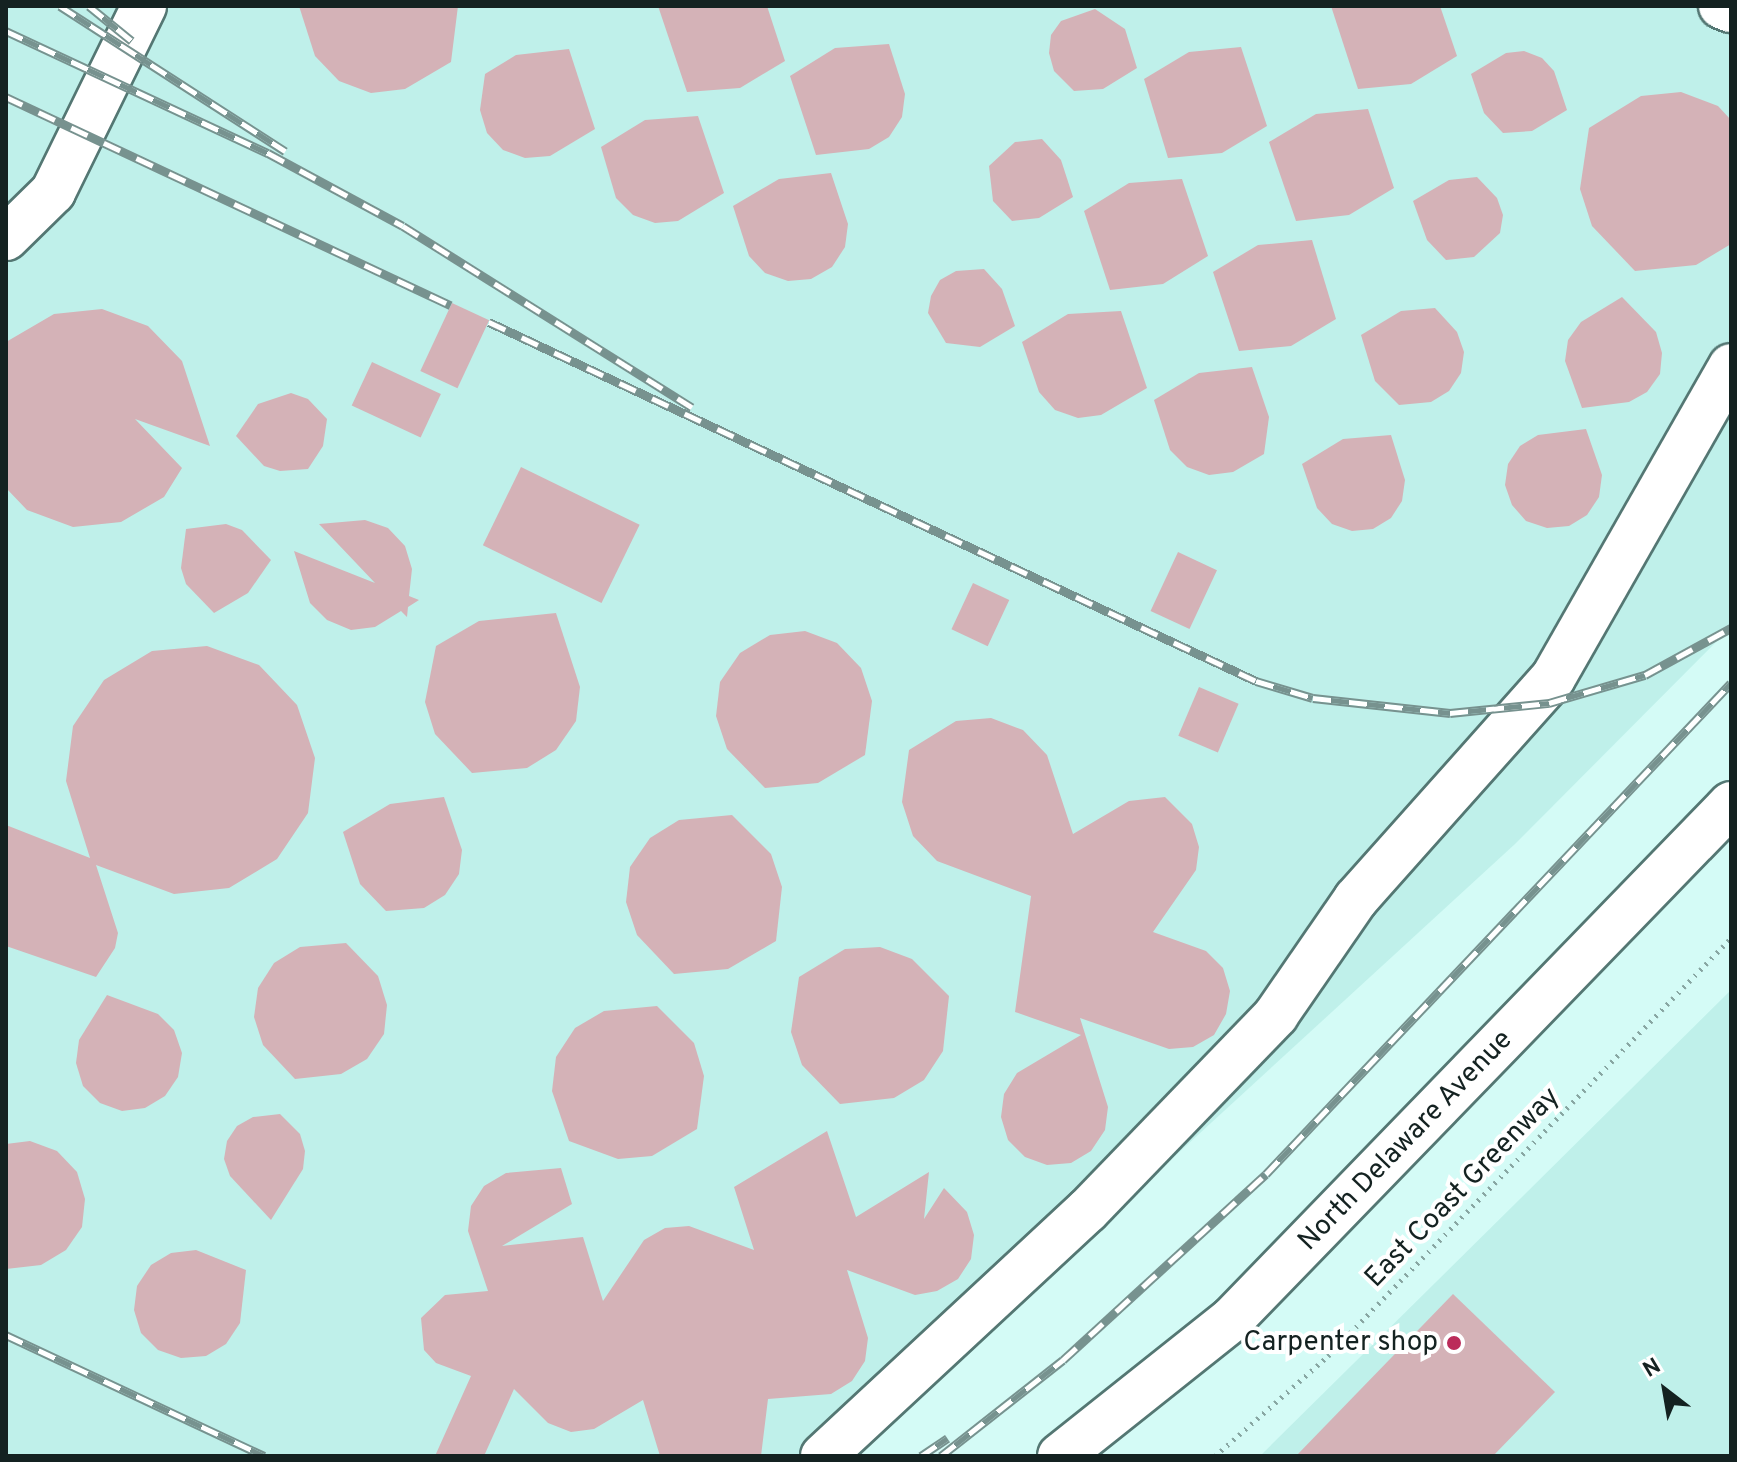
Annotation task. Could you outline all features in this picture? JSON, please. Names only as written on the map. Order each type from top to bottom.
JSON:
[{"type":"street","points":[[6,238],[53,192],[144,6]]},
{"type":"street","points":[[1721,6],[1731,10]]},
{"type":"street","points":[[823,1456],[1088,1210],[1276,1015],[1356,899],[1553,678],[1731,366]]},
{"type":"street","name":"North Delaware Avenue","points":[[1060,1456],[1232,1319],[1731,804]]},
{"type":"path","name":"East Coast Greenway","points":[[1215,1456],[1328,1356],[1731,938]]},
{"type":"shaded area","points":[[6,6],[1731,6],[1731,627],[1515,844],[848,1456],[6,1456]]},
{"type":"shaded area","points":[[1731,990],[1731,1456],[1260,1456],[1521,1198]]},
{"type":"building","points":[[299,6],[458,6],[451,62],[405,89],[371,93],[339,81],[315,56]]},
{"type":"building","points":[[658,6],[767,6],[785,61],[740,88],[687,92]]},
{"type":"building","points":[[1331,6],[1440,6],[1457,56],[1411,84],[1358,89]]},
{"type":"building","points":[[1095,9],[1125,29],[1137,68],[1103,89],[1074,91],[1054,71],[1049,53],[1051,35],[1061,21]]},
{"type":"building","points":[[889,44],[905,94],[902,117],[889,137],[869,149],[816,155],[790,76],[835,48]]},
{"type":"building","points":[[1241,47],[1267,126],[1222,153],[1168,158],[1144,79],[1189,52]]},
{"type":"building","points":[[569,49],[595,129],[550,156],[525,158],[503,150],[487,133],[480,110],[485,74],[516,55]]},
{"type":"building","points":[[1524,51],[1542,58],[1554,71],[1567,110],[1532,131],[1503,133],[1484,113],[1471,74],[1506,53]]},
{"type":"building","points":[[1681,92],[1718,106],[1731,120],[1731,244],[1696,265],[1635,271],[1592,226],[1580,189],[1589,128],[1641,96]]},
{"type":"building","points":[[1368,109],[1394,188],[1349,215],[1296,221],[1269,142],[1316,114]]},
{"type":"building","points":[[698,116],[724,193],[678,221],[655,223],[633,215],[616,198],[601,147],[645,120]]},
{"type":"building","points":[[1042,139],[1061,160],[1073,197],[1039,218],[1012,221],[993,201],[989,166],[1015,142]]},
{"type":"building","points":[[831,173],[848,224],[845,247],[832,267],[811,279],[788,281],[765,273],[749,256],[733,206],[779,179]]},
{"type":"building","points":[[1477,177],[1497,198],[1503,215],[1500,233],[1474,257],[1446,260],[1427,240],[1413,201],[1449,180]]},
{"type":"building","points":[[1182,179],[1208,256],[1163,284],[1110,290],[1084,211],[1129,183]]},
{"type":"building","points":[[1312,240],[1336,319],[1291,346],[1239,351],[1213,272],[1258,245]]},
{"type":"building","points":[[984,269],[1002,289],[1015,326],[980,347],[946,343],[928,313],[931,296],[940,280],[956,271]]},
{"type":"building","points":[[1622,297],[1656,332],[1662,353],[1660,374],[1647,392],[1629,402],[1582,408],[1565,361],[1568,340],[1581,322]]},
{"type":"building","points":[[452,303],[489,320],[457,388],[420,371]]},
{"type":"building","points":[[1435,308],[1457,332],[1464,352],[1461,373],[1449,391],[1431,402],[1399,405],[1375,381],[1361,335],[1401,311]]},
{"type":"building","points":[[102,309],[148,326],[182,361],[210,446],[135,419],[182,468],[164,497],[121,522],[73,527],[27,510],[6,488],[6,342],[54,314]]},
{"type":"building","points":[[1121,311],[1147,388],[1101,415],[1078,418],[1055,410],[1039,392],[1022,342],[1068,314]]},
{"type":"building","points":[[372,362],[441,394],[421,438],[352,406]]},
{"type":"building","points":[[1252,367],[1269,417],[1264,454],[1233,472],[1209,475],[1187,467],[1170,450],[1154,400],[1199,373]]},
{"type":"building","points":[[291,393],[308,399],[327,419],[323,446],[308,469],[280,471],[264,466],[236,436],[258,404]]},
{"type":"building","points":[[1586,429],[1602,475],[1599,497],[1587,515],[1569,526],[1547,528],[1526,521],[1512,505],[1505,485],[1508,464],[1520,446],[1538,435]]},
{"type":"building","points":[[1391,435],[1405,480],[1402,501],[1391,518],[1373,529],[1352,531],[1332,524],[1317,508],[1302,464],[1343,439]]},
{"type":"building","points":[[521,467],[640,525],[602,603],[483,545]]},
{"type":"building","points":[[365,520],[388,528],[405,546],[412,569],[409,596],[419,600],[408,607],[407,617],[401,611],[375,627],[351,630],[327,620],[310,603],[294,551],[375,583],[319,524]]},
{"type":"building","points":[[226,524],[242,530],[271,560],[248,593],[214,613],[186,584],[181,568],[186,529]]},
{"type":"building","points":[[1178,552],[1217,570],[1190,629],[1151,611]]},
{"type":"building","points":[[973,583],[1009,600],[988,646],[951,629]]},
{"type":"building","points":[[556,613],[580,687],[576,721],[556,750],[527,768],[472,773],[435,734],[425,702],[436,646],[479,621]]},
{"type":"building","points":[[805,631],[837,643],[861,668],[872,701],[865,755],[818,783],[765,788],[727,749],[716,716],[720,682],[740,653],[770,635]]},
{"type":"building","points":[[207,646],[259,665],[297,705],[315,758],[308,813],[277,859],[229,888],[174,894],[96,865],[118,933],[115,948],[96,977],[6,946],[6,825],[90,858],[66,781],[73,726],[104,680],[152,651]]},
{"type":"building","points":[[1199,687],[1239,704],[1218,753],[1178,736]]},
{"type":"building","points":[[991,718],[1023,730],[1047,755],[1073,834],[1129,801],[1165,797],[1192,824],[1199,847],[1196,870],[1153,932],[1206,951],[1223,968],[1230,991],[1226,1014],[1214,1035],[1193,1047],[1169,1049],[1080,1018],[1108,1107],[1105,1130],[1091,1151],[1071,1163],[1047,1165],[1025,1157],[1008,1140],[1001,1117],[1004,1094],[1017,1073],[1081,1035],[1015,1012],[1031,896],[937,861],[913,836],[902,802],[909,750],[956,721]]},
{"type":"building","points":[[444,797],[462,850],[459,874],[445,895],[424,908],[386,911],[360,884],[343,832],[390,804]]},
{"type":"building","points":[[732,815],[771,854],[782,887],[776,941],[728,969],[674,974],[637,935],[626,902],[630,867],[650,838],[679,820]]},
{"type":"building","points":[[346,943],[378,976],[387,1005],[384,1034],[367,1059],[341,1074],[295,1079],[263,1045],[254,1017],[258,988],[274,963],[300,947]]},
{"type":"building","points":[[880,947],[912,959],[949,996],[943,1051],[924,1080],[894,1098],[840,1104],[802,1065],[791,1032],[799,977],[845,949]]},
{"type":"building","points":[[107,995],[158,1014],[174,1030],[182,1053],[178,1077],[165,1096],[145,1108],[122,1111],[100,1103],[83,1086],[76,1063],[79,1040]]},
{"type":"building","points":[[657,1006],[694,1043],[704,1076],[697,1129],[652,1156],[618,1159],[569,1141],[552,1091],[556,1057],[575,1028],[604,1011]]},
{"type":"building","points":[[280,1114],[300,1134],[305,1151],[303,1169],[271,1220],[230,1176],[224,1159],[227,1141],[237,1126],[253,1117]]},
{"type":"building","points":[[827,1131],[856,1217],[929,1172],[924,1219],[944,1188],[967,1212],[974,1235],[971,1259],[958,1279],[937,1291],[915,1295],[847,1270],[868,1338],[865,1361],[852,1381],[831,1394],[768,1399],[761,1456],[660,1456],[643,1400],[594,1429],[571,1432],[548,1423],[514,1389],[484,1456],[435,1456],[471,1376],[436,1363],[424,1350],[421,1318],[445,1295],[488,1291],[468,1231],[471,1206],[484,1186],[506,1173],[561,1168],[572,1204],[502,1246],[583,1237],[603,1301],[644,1240],[665,1228],[689,1226],[754,1250],[734,1187]]},
{"type":"building","points":[[30,1141],[57,1151],[77,1172],[85,1199],[82,1227],[66,1250],[41,1265],[6,1269],[6,1144]]},
{"type":"building","points":[[196,1250],[246,1270],[240,1323],[226,1344],[206,1356],[181,1358],[158,1350],[141,1333],[134,1310],[137,1286],[151,1265],[171,1253]]},
{"type":"building","name":"Carpenter shop","points":[[1453,1294],[1555,1392],[1493,1456],[1296,1456]]},
{"type":"railway","points":[[60,6],[285,151]]},
{"type":"railway","points":[[89,6],[132,41]]},
{"type":"railway","points":[[6,31],[268,153],[403,226],[692,407]]},
{"type":"railway","points":[[6,97],[451,305]]},
{"type":"railway","points":[[489,322],[1256,681],[1313,698],[1450,713],[1549,703],[1645,675],[1731,628]]},
{"type":"railway","points":[[941,1456],[1063,1360],[1266,1174],[1731,683]]},
{"type":"railway","points":[[6,1335],[264,1456]]},
{"type":"railway","points":[[921,1456],[948,1438]]},
{"type":"place","name":"Carpenter shop","points":[[1454,1343]]}]
